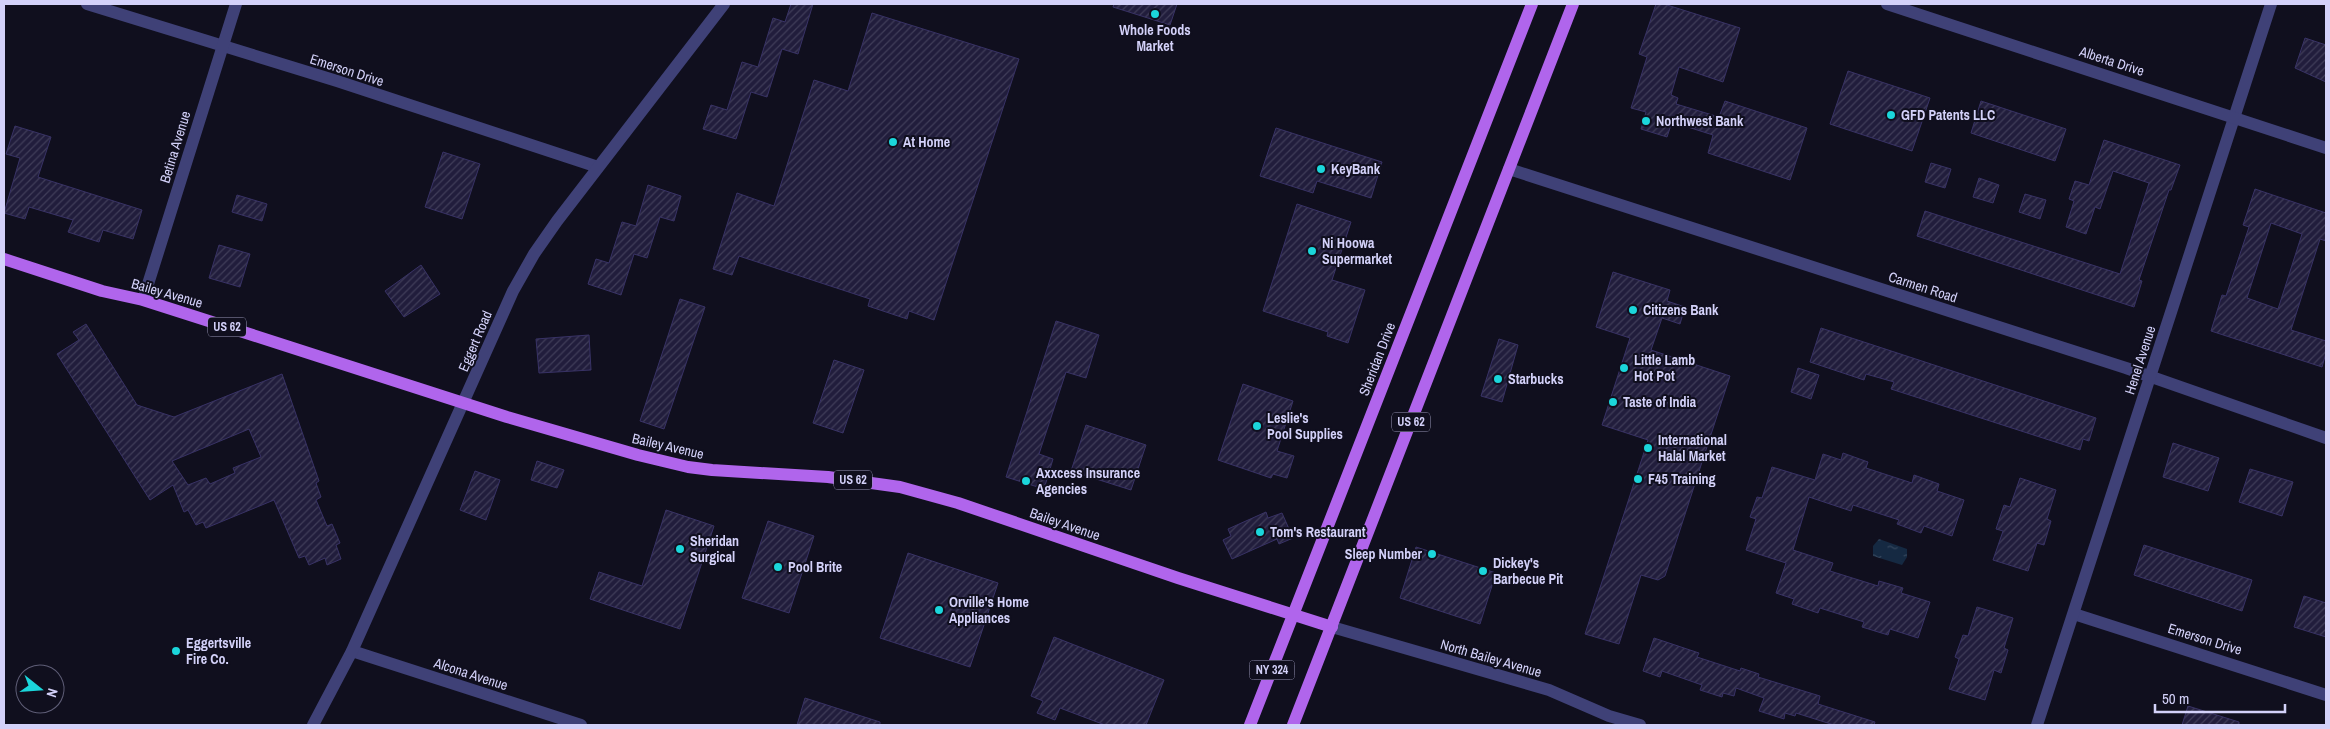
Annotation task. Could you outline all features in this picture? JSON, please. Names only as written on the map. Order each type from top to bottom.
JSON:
[{"type":"main road","name":"Sheridan Drive","points":[[1250,725],[1532,4]]},
{"type":"main road","name":"US 62","points":[[1332,627],[1573,4]]},
{"type":"main road","name":"Bailey Avenue","points":[[4,259],[102,291],[142,300],[464,404],[638,455],[688,467],[738,473],[828,477],[864,481],[919,492],[958,503],[1293,616],[1332,627]]},
{"type":"main road","name":"NY 324","points":[[1293,725],[1332,627]]},
{"type":"street","name":"Emerson Drive","points":[[87,4],[337,81],[598,167]]},
{"type":"street","name":"Betina Avenue","points":[[142,300],[236,4]]},
{"type":"street","name":"Eggert Road","points":[[312,725],[352,651],[513,291],[534,254],[598,167],[724,4]]},
{"type":"street","name":"Alberta Drive","points":[[1888,4],[2326,148]]},
{"type":"street","name":"Henel Avenue","points":[[2037,725],[2271,4]]},
{"type":"street","name":"Carmen Road","points":[[1509,169],[2150,376],[2326,438]]},
{"type":"street","name":"Emerson Drive","points":[[2074,614],[2326,695]]},
{"type":"street","name":"North Bailey Avenue","points":[[1332,627],[1549,690],[1609,716],[1640,725]]},
{"type":"street","name":"Alcona Avenue","points":[[352,651],[582,725]]},
{"type":"water","points":[[1879,539],[1907,549],[1907,557],[1902,565],[1873,556],[1873,546]]},
{"type":"building","points":[[791,4],[813,4],[798,54],[782,49],[767,97],[751,92],[736,139],[703,129],[711,105],[727,110],[742,62],[758,67],[773,18],[785,22]]},
{"type":"building","name":"Whole Foods Market","points":[[1114,4],[1177,4],[1170,25],[1113,7]]},
{"type":"building","points":[[1656,4],[1664,4],[1740,28],[1723,82],[1679,67],[1671,95],[1678,98],[1676,104],[1719,117],[1725,101],[1807,128],[1790,180],[1708,153],[1713,135],[1672,122],[1667,137],[1641,129],[1646,112],[1631,108],[1647,57],[1639,54]]},
{"type":"building","name":"At Home","points":[[872,13],[1019,59],[934,320],[909,311],[907,319],[868,306],[870,299],[739,256],[732,275],[713,269],[737,193],[774,206],[814,80],[848,91]]},
{"type":"building","points":[[2305,38],[2326,45],[2326,82],[2295,68]]},
{"type":"building","points":[[1848,71],[1930,98],[1912,151],[1830,124]]},
{"type":"building","points":[[1981,101],[2066,129],[2055,161],[1971,133]]},
{"type":"building","points":[[15,126],[51,137],[38,177],[142,210],[133,239],[103,230],[99,242],[68,232],[73,220],[29,207],[25,219],[4,213],[20,158],[6,154]]},
{"type":"building","name":"KeyBank","points":[[1276,128],[1382,162],[1371,198],[1317,181],[1313,193],[1260,176]]},
{"type":"building","points":[[2104,140],[2180,165],[2171,190],[2169,190],[2139,280],[2142,281],[2134,307],[1917,236],[1925,211],[2120,274],[2149,183],[2113,171],[2100,209],[2095,207],[2086,234],[2066,227],[2074,201],[2069,199],[2075,181],[2089,185]]},
{"type":"building","points":[[443,152],[480,164],[462,219],[425,207]]},
{"type":"building","points":[[1931,163],[1951,169],[1945,188],[1925,182]]},
{"type":"building","points":[[1979,178],[1999,185],[1993,203],[1973,197]]},
{"type":"building","points":[[648,185],[681,196],[674,221],[660,217],[647,258],[634,254],[621,295],[588,284],[596,259],[609,263],[622,222],[636,226]]},
{"type":"building","points":[[2255,189],[2326,213],[2326,241],[2320,239],[2291,330],[2326,341],[2326,353],[2322,367],[2211,331],[2222,295],[2226,296],[2249,227],[2243,225]],"holes":[[[2271,223],[2302,234],[2278,309],[2247,298]]]},
{"type":"building","points":[[2025,194],[2046,200],[2040,219],[2019,212]]},
{"type":"building","points":[[237,195],[267,204],[262,221],[232,212]]},
{"type":"building","name":"Ni Hoowa Supermarket","points":[[1297,204],[1351,222],[1332,280],[1365,290],[1348,343],[1327,336],[1328,332],[1263,311]]},
{"type":"building","points":[[219,245],[250,254],[240,287],[209,278]]},
{"type":"building","points":[[421,265],[440,294],[404,317],[385,291]]},
{"type":"building","points":[[1613,272],[1670,290],[1667,301],[1685,307],[1680,324],[1662,318],[1651,350],[1730,376],[1665,576],[1658,580],[1641,575],[1619,644],[1585,634],[1648,440],[1602,425],[1630,338],[1596,327]]},
{"type":"building","points":[[680,299],[705,307],[664,429],[640,421]]},
{"type":"building","points":[[1056,321],[1099,335],[1086,378],[1066,372],[1039,454],[1053,459],[1044,489],[1006,477]]},
{"type":"building","points":[[86,324],[137,405],[174,417],[282,374],[319,481],[316,483],[321,497],[316,500],[327,526],[332,524],[340,543],[336,545],[341,559],[327,565],[325,558],[309,565],[305,556],[299,558],[274,500],[206,528],[203,522],[196,525],[188,510],[184,512],[173,485],[150,500],[57,354],[79,340],[73,332]],"holes":[[[249,429],[261,457],[233,468],[235,473],[210,484],[206,478],[188,485],[172,461]]]},
{"type":"building","points":[[1821,328],[2096,418],[2089,441],[2083,439],[2080,450],[1891,389],[1894,382],[1866,374],[1864,380],[1810,362]]},
{"type":"building","points":[[589,335],[591,370],[539,373],[536,339]]},
{"type":"building","name":"Starbucks","points":[[1499,339],[1518,345],[1502,402],[1481,396]]},
{"type":"building","points":[[834,360],[864,370],[843,433],[813,423]]},
{"type":"building","points":[[1798,368],[1819,375],[1811,399],[1791,392]]},
{"type":"building","name":"Leslie's Pool Supplies","points":[[1243,384],[1293,401],[1277,451],[1294,456],[1287,478],[1273,474],[1271,478],[1218,460]]},
{"type":"building","points":[[1086,425],[1146,445],[1131,490],[1071,471]]},
{"type":"building","points":[[2173,443],[2219,458],[2208,491],[2163,477]]},
{"type":"building","points":[[1843,453],[1868,462],[1866,468],[1912,483],[1914,475],[1939,484],[1937,491],[1964,500],[1952,536],[1924,526],[1921,533],[1897,524],[1899,520],[1853,505],[1851,511],[1809,497],[1793,550],[1833,563],[1830,571],[1878,586],[1879,581],[1903,588],[1901,593],[1930,602],[1918,638],[1890,629],[1888,635],[1862,627],[1864,622],[1820,608],[1818,613],[1792,604],[1794,599],[1776,593],[1786,563],[1746,550],[1756,519],[1750,517],[1757,497],[1762,498],[1772,467],[1815,480],[1823,454],[1841,460]]},
{"type":"building","points":[[537,461],[564,470],[557,488],[531,480]]},
{"type":"building","points":[[2250,469],[2293,482],[2282,516],[2239,502]]},
{"type":"building","points":[[475,471],[500,480],[486,520],[460,510]]},
{"type":"building","points":[[2020,478],[2056,490],[2047,519],[2051,521],[2044,545],[2037,543],[2028,571],[1993,560],[2003,531],[1996,529],[2004,505],[2010,507]]},
{"type":"building","name":"Sheridan Surgical","points":[[666,510],[714,526],[680,629],[590,599],[599,572],[642,586]]},
{"type":"building","name":"Tom's Restaurant","points":[[1266,512],[1268,518],[1282,513],[1293,538],[1279,544],[1277,539],[1232,559],[1223,540],[1231,536],[1228,529]]},
{"type":"building","name":"Pool Brite","points":[[768,521],[814,536],[789,613],[742,598]]},
{"type":"building","points":[[2144,545],[2252,580],[2242,611],[2134,575]]},
{"type":"building","points":[[1416,547],[1496,573],[1480,624],[1400,598]]},
{"type":"building","name":"Orville's Home Appliances","points":[[908,553],[998,583],[970,667],[880,638]]},
{"type":"building","points":[[2304,596],[2326,603],[2326,637],[2294,627]]},
{"type":"building","points":[[1977,607],[2013,618],[2004,648],[2008,650],[2001,673],[1994,670],[1985,700],[1949,689],[1959,659],[1955,657],[1963,635],[1968,636]]},
{"type":"building","points":[[1054,637],[1164,680],[1146,725],[1105,725],[1060,708],[1055,720],[1037,713],[1043,701],[1031,696]]},
{"type":"building","points":[[1654,638],[1699,653],[1697,657],[1740,671],[1741,668],[1759,674],[1758,677],[1820,696],[1818,704],[1875,722],[1874,725],[1834,725],[1796,713],[1795,716],[1785,713],[1784,719],[1759,711],[1764,698],[1736,688],[1734,696],[1723,693],[1722,697],[1700,690],[1702,685],[1662,671],[1660,677],[1643,671]]},
{"type":"building","points":[[805,698],[880,722],[880,725],[797,725]]},
{"type":"building","points":[[2188,706],[2239,722],[2239,725],[2182,725]]},
{"type":"place","name":"Whole Foods Market","points":[[1155,14]]},
{"type":"place","name":"GFD Patents LLC","points":[[1891,115]]},
{"type":"place","name":"Northwest Bank","points":[[1646,121]]},
{"type":"place","name":"At Home","points":[[893,142]]},
{"type":"place","name":"KeyBank","points":[[1321,169]]},
{"type":"place","name":"Ni Hoowa Supermarket","points":[[1312,251]]},
{"type":"place","name":"Citizens Bank","points":[[1633,310]]},
{"type":"place","name":"Little Lamb Hot Pot","points":[[1624,368]]},
{"type":"place","name":"Starbucks","points":[[1498,379]]},
{"type":"place","name":"Taste of India","points":[[1613,402]]},
{"type":"place","name":"Leslie's Pool Supplies","points":[[1257,426]]},
{"type":"place","name":"International Halal Market","points":[[1648,448]]},
{"type":"place","name":"F45 Training","points":[[1638,479]]},
{"type":"place","name":"Axxcess Insurance Agencies","points":[[1026,481]]},
{"type":"place","name":"Tom's Restaurant","points":[[1260,532]]},
{"type":"place","name":"Sheridan Surgical","points":[[680,549]]},
{"type":"place","name":"Sleep Number","points":[[1432,554]]},
{"type":"place","name":"Pool Brite","points":[[778,567]]},
{"type":"place","name":"Dickey's Barbecue Pit","points":[[1483,571]]},
{"type":"place","name":"Orville's Home Appliances","points":[[939,610]]},
{"type":"place","name":"Eggertsville Fire Co.","points":[[176,651]]}]
